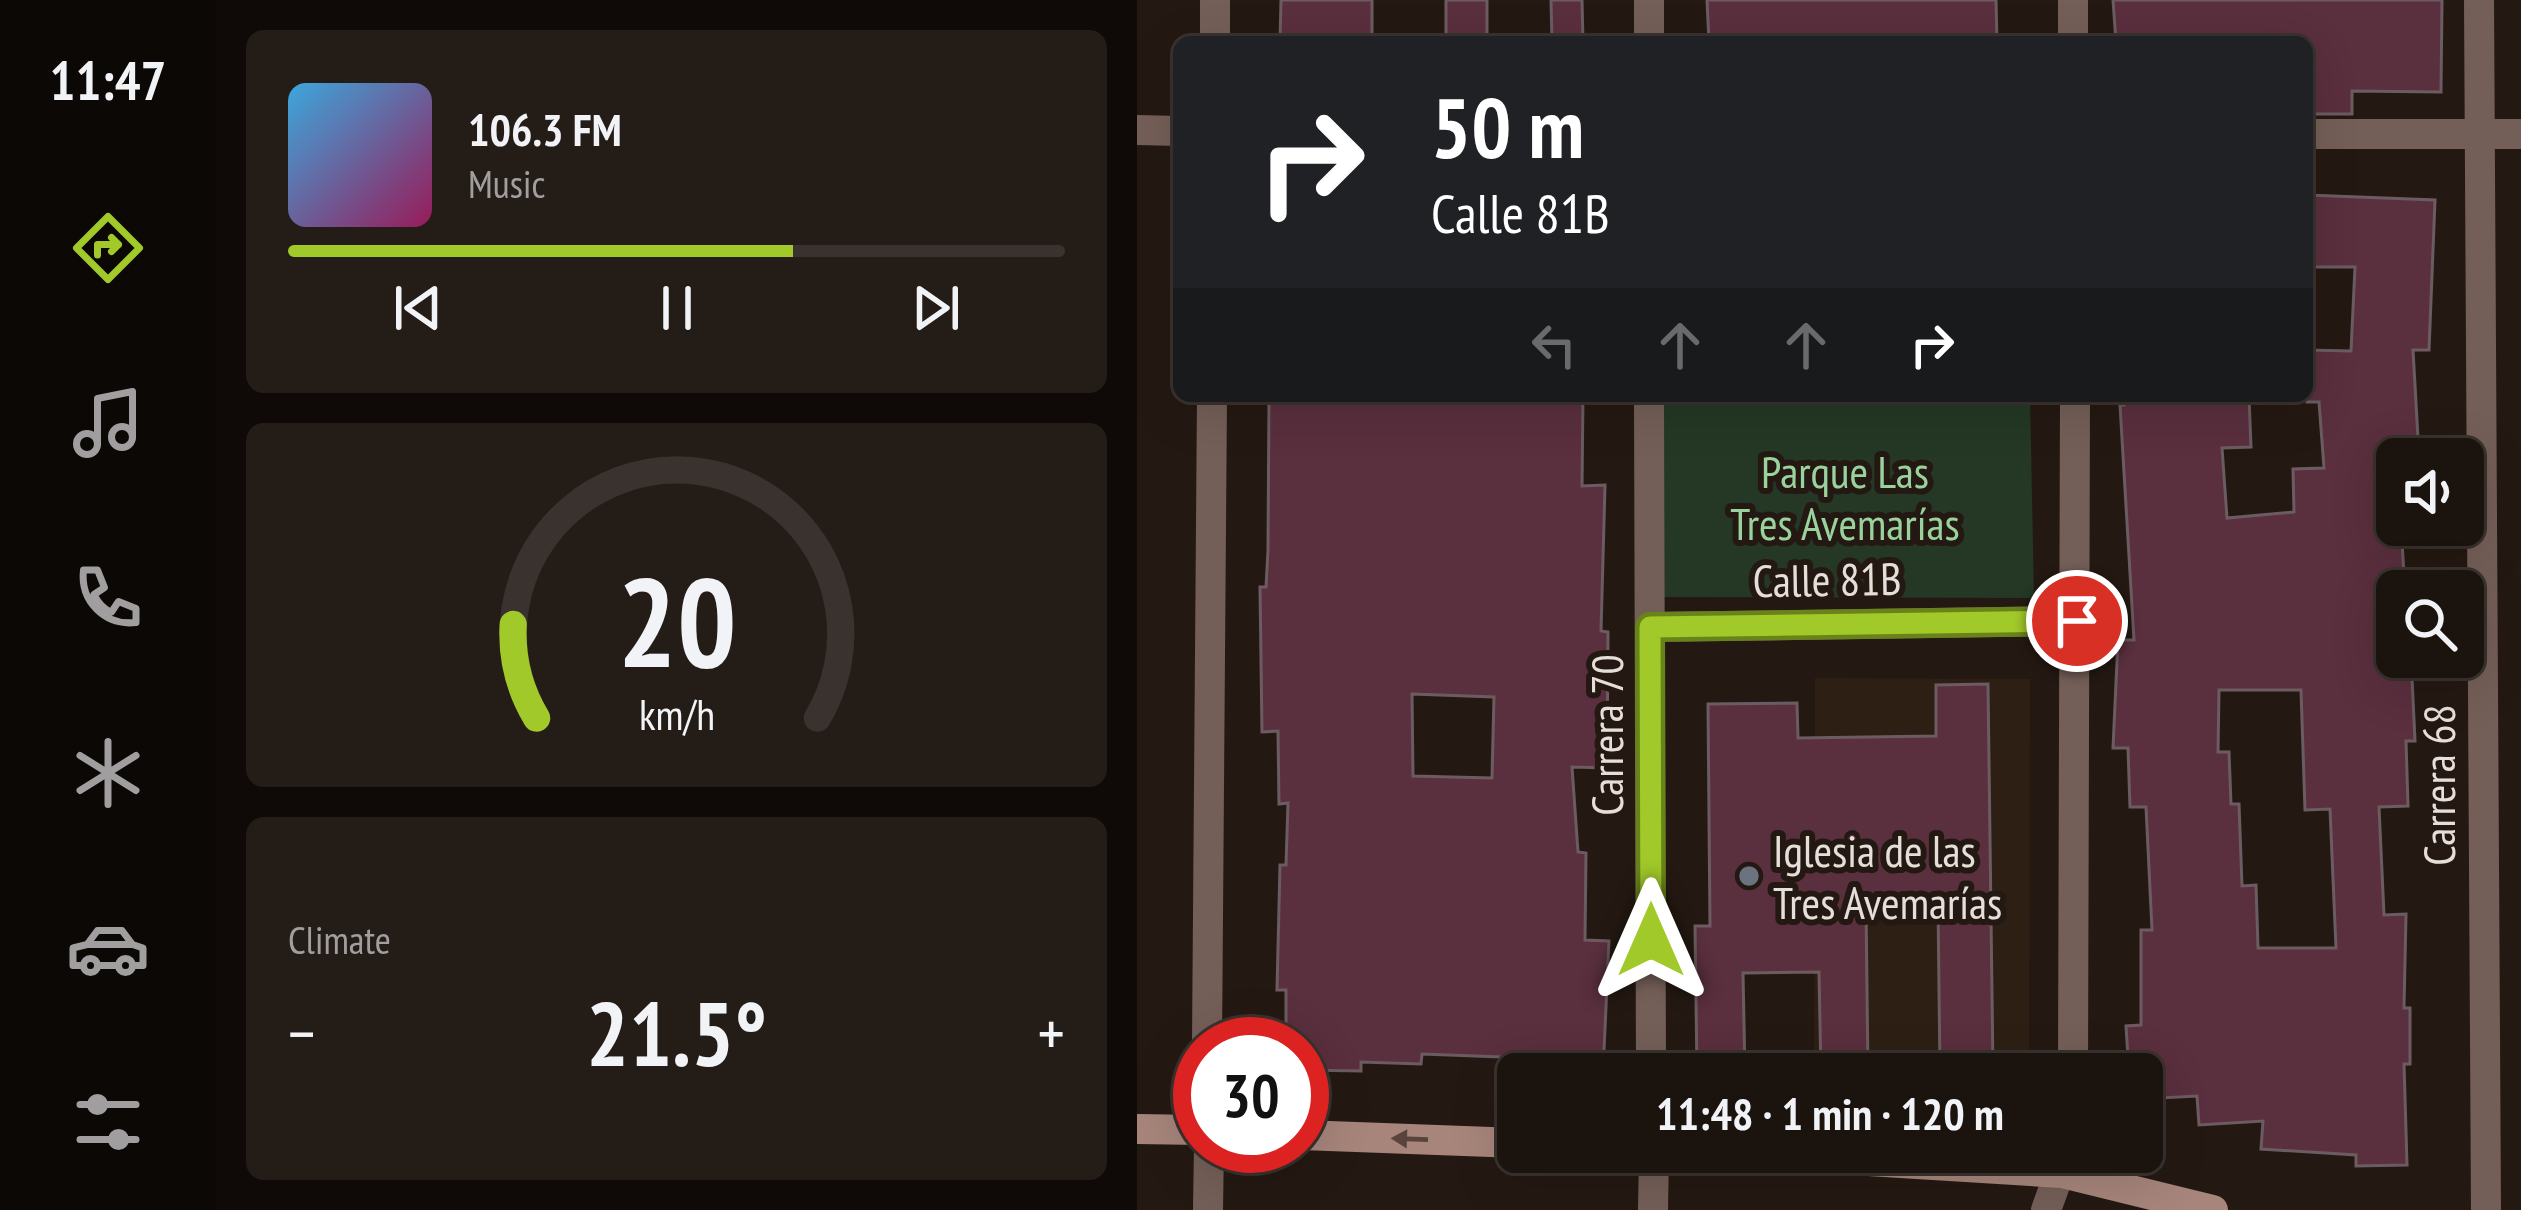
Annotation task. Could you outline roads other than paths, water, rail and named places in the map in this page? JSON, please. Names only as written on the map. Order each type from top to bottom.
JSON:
[{"type":"street","points":[[1215,0],[1215,36]]},
{"type":"street","points":[[1649,0],[1649,36]]},
{"type":"street","points":[[2072,36],[2073,0]]},
{"type":"street","name":"Carrera 68","points":[[2479,0],[2486,1210]]},
{"type":"street","points":[[1137,130],[1173,131]]},
{"type":"street","points":[[2313,134],[2521,134]]},
{"type":"street","points":[[1207,1017],[1212,402]]},
{"type":"street","name":"Carrera 70","points":[[1649,402],[1651,1053]]},
{"type":"street","points":[[2073,1053],[2075,402]]},
{"type":"street","name":"Calle 81B","points":[[1650,627],[2077,621]]},
{"type":"street","points":[[1137,1129],[1173,1130]]},
{"type":"street","points":[[1329,1136],[1497,1142]]},
{"type":"street","points":[[1208,1210],[1209,1173]]},
{"type":"street","points":[[1653,1210],[1654,1173]]},
{"type":"street","points":[[2046,1210],[2060,1173]]},
{"type":"street","points":[[2096,1173],[2213,1210]]},
{"type":"place","name":"Iglesia de las Tres Avemarías","points":[[1749,876]]},
{"type":"park label","name":"Parque Las Tres Avemarías","points":[[1845,497]]}]
